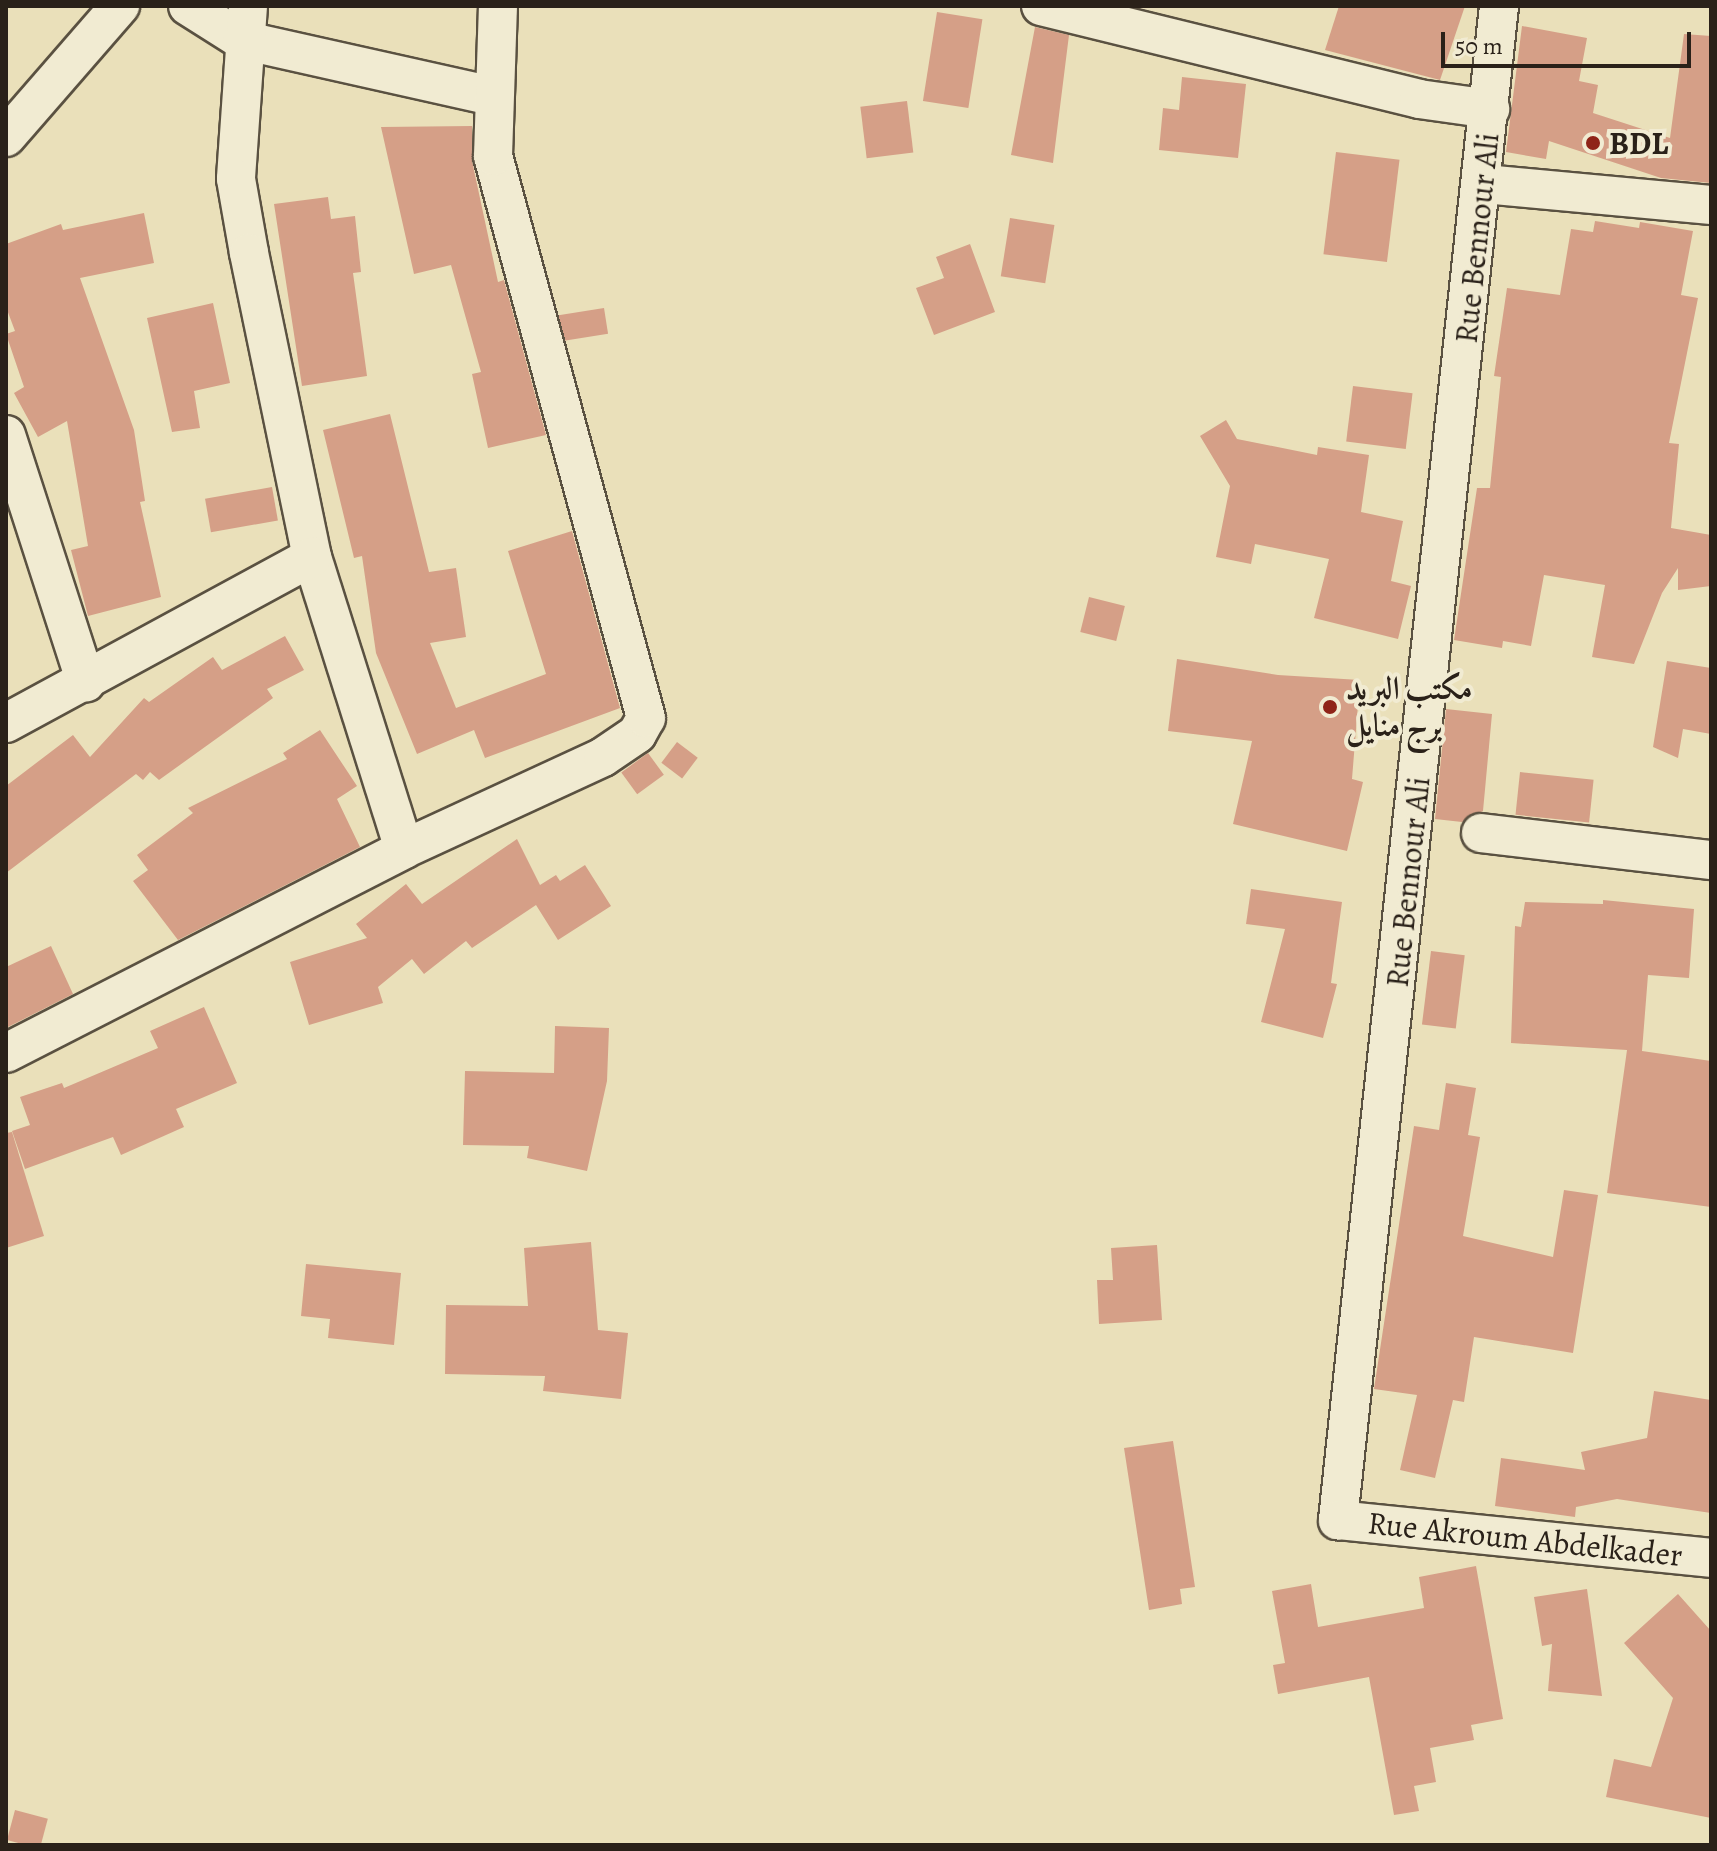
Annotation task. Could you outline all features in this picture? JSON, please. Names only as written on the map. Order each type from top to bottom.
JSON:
[{"type":"street","points":[[6,137],[120,6]]},
{"type":"street","points":[[188,6],[492,96]]},
{"type":"street","points":[[6,1053],[404,849],[603,757],[637,734],[646,718],[493,156],[492,96],[498,6]]},
{"type":"street","points":[[1041,6],[1419,99],[1490,109]]},
{"type":"street","name":"Rue Bennour Ali","points":[[1338,1520],[1484,184],[1499,6]]},
{"type":"street","points":[[245,23],[236,179],[312,557],[404,849]]},
{"type":"street","points":[[1484,184],[1711,205]]},
{"type":"street","points":[[6,435],[86,682]]},
{"type":"street","points":[[6,723],[312,557]]},
{"type":"street","points":[[1481,833],[1711,860]]},
{"type":"street","name":"Rue Akroum Abdelkader","points":[[1338,1520],[1711,1558]]},
{"type":"building","points":[[1339,6],[1465,6],[1440,80],[1325,50]]},
{"type":"building","points":[[937,12],[982,19],[968,108],[923,101]]},
{"type":"building","points":[[1522,26],[1587,38],[1579,81],[1598,85],[1593,113],[1670,138],[1684,34],[1711,36],[1711,183],[1661,178],[1549,141],[1546,159],[1506,152]]},
{"type":"building","points":[[1035,27],[1069,35],[1053,163],[1011,155]]},
{"type":"building","points":[[1182,77],[1246,84],[1238,158],[1159,150],[1163,108],[1179,110]]},
{"type":"building","points":[[907,101],[913,153],[867,158],[860,107]]},
{"type":"building","points":[[472,126],[472,161],[498,282],[504,280],[546,435],[488,448],[472,374],[481,372],[451,265],[414,274],[381,127]]},
{"type":"building","points":[[1336,152],[1400,160],[1387,262],[1323,254]]},
{"type":"building","points":[[328,197],[331,219],[355,216],[361,272],[353,273],[367,376],[302,386],[274,204]]},
{"type":"building","points":[[144,213],[154,263],[80,278],[134,430],[145,501],[140,502],[161,597],[88,616],[71,550],[88,546],[67,421],[38,437],[14,393],[24,387],[6,334],[15,331],[6,307],[6,244],[61,224],[63,230]]},
{"type":"building","points":[[1010,218],[1054,225],[1045,283],[1001,276]]},
{"type":"building","points":[[1595,221],[1639,228],[1640,222],[1693,231],[1681,295],[1698,298],[1669,443],[1679,444],[1671,528],[1711,535],[1711,586],[1678,590],[1678,568],[1662,593],[1634,664],[1592,657],[1605,585],[1544,575],[1531,646],[1503,641],[1502,648],[1454,640],[1477,488],[1490,488],[1501,377],[1494,376],[1507,288],[1560,295],[1571,229],[1593,232]]},
{"type":"building","points":[[970,244],[995,312],[934,335],[916,288],[944,278],[936,257]]},
{"type":"building","points":[[213,303],[230,383],[194,391],[200,428],[172,432],[147,318]]},
{"type":"building","points":[[604,308],[608,334],[563,341],[559,315]]},
{"type":"building","points":[[1353,386],[1413,393],[1406,449],[1346,442]]},
{"type":"building","points":[[390,414],[429,572],[456,568],[466,637],[430,643],[456,708],[546,674],[508,551],[572,531],[620,708],[485,758],[474,730],[417,754],[376,653],[362,556],[354,558],[323,430]]},
{"type":"building","points":[[1226,420],[1237,439],[1317,455],[1318,447],[1369,455],[1361,512],[1403,521],[1391,581],[1411,586],[1398,639],[1314,618],[1329,559],[1255,544],[1251,564],[1216,557],[1230,486],[1200,436]]},
{"type":"building","points":[[272,487],[278,520],[211,532],[205,499]]},
{"type":"building","points":[[1089,597],[1125,606],[1116,641],[1080,632]]},
{"type":"building","points":[[285,636],[304,670],[267,689],[273,698],[159,780],[150,772],[143,780],[136,774],[6,873],[6,786],[73,735],[90,757],[144,698],[149,702],[213,657],[222,670]]},
{"type":"building","points":[[1177,659],[1278,675],[1360,680],[1352,779],[1363,782],[1347,851],[1233,824],[1252,741],[1168,731]]},
{"type":"building","points":[[1667,661],[1711,668],[1711,734],[1683,729],[1678,758],[1653,747]]},
{"type":"building","points":[[1446,709],[1492,714],[1483,811],[1462,822],[1435,819]]},
{"type":"building","points":[[320,730],[357,786],[337,799],[360,847],[178,940],[133,881],[148,870],[137,855],[193,813],[188,808],[287,759],[283,753]]},
{"type":"building","points":[[677,742],[698,758],[682,778],[661,763]]},
{"type":"building","points":[[648,753],[664,775],[637,794],[621,772]]},
{"type":"building","points":[[1520,772],[1594,780],[1589,822],[1516,815]]},
{"type":"building","points":[[517,839],[540,885],[556,875],[560,881],[585,865],[611,906],[558,940],[536,905],[472,948],[466,941],[424,974],[412,959],[378,987],[383,1003],[309,1025],[290,962],[367,938],[356,924],[406,884],[422,904]]},
{"type":"building","points":[[1251,889],[1342,902],[1331,983],[1337,984],[1323,1038],[1261,1022],[1285,929],[1246,924]]},
{"type":"building","points":[[1603,900],[1694,909],[1689,978],[1648,975],[1642,1051],[1711,1061],[1711,1207],[1607,1193],[1627,1050],[1511,1043],[1515,926],[1521,927],[1525,902],[1603,904]]},
{"type":"building","points":[[51,946],[73,994],[6,1028],[6,967]]},
{"type":"building","points":[[1431,951],[1465,955],[1456,1029],[1422,1024]]},
{"type":"building","points":[[204,1007],[237,1083],[176,1109],[184,1127],[121,1155],[113,1137],[25,1169],[12,1131],[30,1125],[20,1097],[62,1083],[64,1088],[158,1048],[150,1031]]},
{"type":"building","points":[[555,1026],[609,1028],[607,1081],[587,1171],[527,1158],[529,1146],[463,1145],[465,1071],[554,1073]]},
{"type":"building","points":[[1446,1083],[1476,1088],[1468,1135],[1480,1137],[1463,1236],[1553,1257],[1564,1190],[1598,1195],[1573,1353],[1474,1337],[1464,1402],[1453,1400],[1435,1478],[1400,1470],[1417,1395],[1374,1389],[1414,1126],[1439,1130]]},
{"type":"building","points":[[12,1132],[44,1236],[6,1248],[6,1133]]},
{"type":"building","points":[[591,1242],[598,1330],[628,1333],[621,1399],[543,1391],[545,1376],[445,1374],[446,1305],[528,1306],[524,1248]]},
{"type":"building","points":[[1157,1245],[1162,1320],[1099,1324],[1097,1280],[1113,1280],[1111,1248]]},
{"type":"building","points":[[306,1264],[401,1273],[394,1345],[328,1338],[330,1319],[301,1316]]},
{"type":"building","points":[[1654,1391],[1711,1400],[1711,1513],[1617,1499],[1576,1507],[1575,1517],[1495,1506],[1501,1458],[1585,1470],[1581,1452],[1647,1438]]},
{"type":"building","points":[[1173,1441],[1195,1587],[1180,1589],[1182,1604],[1149,1610],[1124,1448]]},
{"type":"building","points":[[1476,1566],[1503,1719],[1471,1725],[1474,1740],[1430,1748],[1436,1782],[1414,1786],[1419,1811],[1394,1815],[1369,1677],[1278,1694],[1273,1665],[1285,1663],[1272,1591],[1311,1584],[1318,1627],[1424,1608],[1419,1577]]},
{"type":"building","points":[[1587,1589],[1602,1696],[1548,1691],[1552,1644],[1542,1646],[1534,1597]]},
{"type":"building","points":[[1678,1594],[1711,1631],[1711,1818],[1606,1797],[1614,1759],[1651,1767],[1673,1698],[1624,1643]]},
{"type":"building","points":[[15,1810],[48,1819],[41,1845],[7,1840]]},
{"type":"place","name":"BDL","points":[[1593,143]]},
{"type":"place","name":"مكتب البريد برج منايل","points":[[1330,707]]}]
